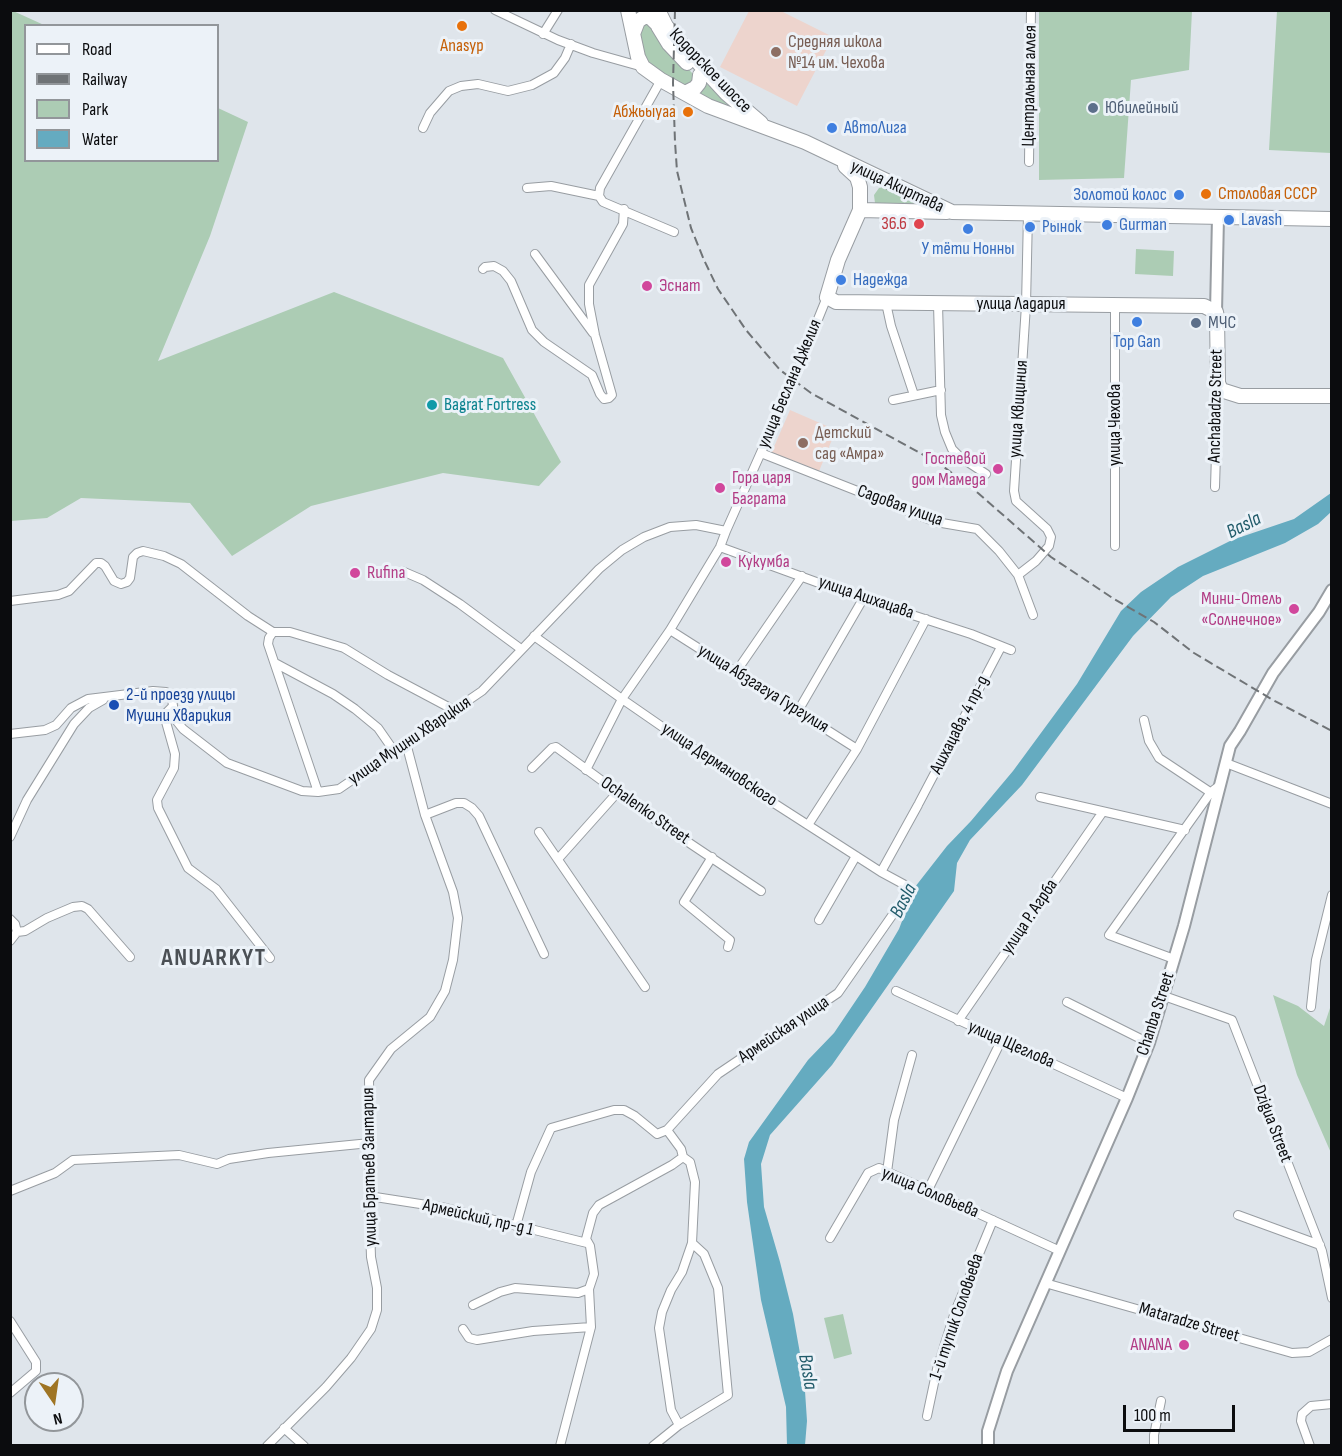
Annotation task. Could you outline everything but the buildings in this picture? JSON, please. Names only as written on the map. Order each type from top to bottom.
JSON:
[{"type":"highway","points":[[628,10],[636,50],[643,67]]},
{"type":"highway","points":[[633,34],[638,21],[644,17],[656,15],[669,44],[716,89],[733,99]]},
{"type":"highway","name":"Кодорское шоссе","points":[[656,15],[733,99],[768,128]]},
{"type":"highway","name":"улица Акиртава","points":[[643,67],[661,80],[724,113],[805,142],[952,212],[1332,219]]},
{"type":"highway","points":[[685,93],[695,88],[699,83],[700,75]]},
{"type":"highway","name":"улица Беслана Джелия","points":[[827,297],[838,260],[860,210],[861,187],[856,177],[834,157]]},
{"type":"highway","points":[[860,210],[952,212]]},
{"type":"highway","name":"улица Ладария","points":[[827,297],[836,302],[1204,306],[1216,312]]},
{"type":"highway","name":"Anchabadze Street","points":[[1216,312],[1218,383]]},
{"type":"highway","points":[[1218,383],[1221,390],[1232,395],[1332,396]]},
{"type":"street","name":"улица Акиртава","points":[[495,10],[543,34],[643,67]]},
{"type":"street","points":[[543,34],[558,10]]},
{"type":"street","name":"Центральная аллея","points":[[1029,162],[1030,10]]},
{"type":"street","points":[[423,128],[429,113],[449,91],[461,86],[478,84],[508,91],[532,85],[554,73],[565,58],[571,44]]},
{"type":"street","points":[[661,80],[600,188],[599,196],[603,202],[674,232]]},
{"type":"street","points":[[527,188],[551,186],[599,196]]},
{"type":"street","points":[[483,269],[494,266],[503,271],[511,281],[532,330],[544,342],[592,375],[600,394],[604,399],[609,398],[612,394],[595,335],[589,304],[589,285],[623,224],[624,210]]},
{"type":"street","name":"улица Квициния","points":[[1018,575],[1036,561],[1049,546],[1051,537],[1047,530],[1016,501],[1014,491],[1026,305],[1028,214]]},
{"type":"street","name":"Anchabadze Street","points":[[1216,312],[1218,216]]},
{"type":"street","points":[[535,254],[595,335]]},
{"type":"street","name":"улица Беслана Джелия","points":[[586,770],[622,699],[670,630],[720,547],[827,297]]},
{"type":"street","points":[[886,303],[891,326],[914,394]]},
{"type":"street","points":[[938,304],[941,415],[952,449],[986,474]]},
{"type":"street","name":"улица Чехова","points":[[1115,304],[1115,546]]},
{"type":"street","name":"Anchabadze Street","points":[[1215,487],[1218,383]]},
{"type":"street","points":[[893,400],[941,390]]},
{"type":"street","name":"Садовая улица","points":[[761,453],[936,522],[977,529],[1018,575],[1032,615]]},
{"type":"street","name":"улица Мушни Хварцкия","points":[[10,734],[45,730],[56,725],[71,708],[88,699],[153,691],[166,692],[172,699],[175,719],[183,729],[227,763],[302,791],[318,792],[339,789],[482,691],[599,569],[622,550],[644,537],[670,527],[696,525],[726,531]]},
{"type":"street","name":"улица Ашхацава","points":[[720,547],[1011,650]]},
{"type":"street","points":[[10,601],[58,595],[69,591],[96,563],[105,566],[114,581],[121,584],[130,578],[133,557],[137,553],[143,551],[164,556],[181,564],[248,616],[273,632],[290,632],[344,648],[388,675],[454,710]]},
{"type":"street","points":[[402,571],[423,580],[460,604],[521,649]]},
{"type":"street","points":[[736,672],[802,576]]},
{"type":"street","name":"Chanba Street","points":[[988,1446],[990,1423],[1007,1371],[1149,1043],[1164,996],[1230,746],[1273,673],[1319,612],[1332,590]]},
{"type":"street","points":[[798,711],[863,598]]},
{"type":"street","points":[[808,825],[857,749],[926,619]]},
{"type":"street","name":"улица Абзгагуа Гургулия","points":[[670,630],[857,749]]},
{"type":"street","points":[[273,632],[268,638],[268,644],[318,792]]},
{"type":"street","name":"улица Дермановского","points":[[534,636],[622,699],[808,825],[908,889]]},
{"type":"street","name":"Ашхацава, 4 пр-д","points":[[881,872],[1001,647]]},
{"type":"street","points":[[276,663],[356,709],[378,728],[394,751]]},
{"type":"street","points":[[10,837],[27,800],[74,724],[88,708],[107,698]]},
{"type":"street","points":[[172,707],[167,712],[166,722],[174,754],[174,768],[157,800],[158,808],[188,868],[216,889],[270,958]]},
{"type":"street","points":[[1144,720],[1149,741],[1159,758],[1216,792],[1185,830],[1109,935],[1174,959]]},
{"type":"street","name":"улица Братьев Зантария","points":[[267,1446],[351,1358],[371,1329],[377,1310],[377,1299],[371,1257],[369,1080],[391,1049],[430,1017],[445,991],[453,960],[458,918],[453,892],[425,814],[406,743]]},
{"type":"street","name":"Ochalenko Street","points":[[532,768],[552,748],[556,747],[617,793],[761,891]]},
{"type":"street","points":[[1226,763],[1332,804]]},
{"type":"street","points":[[558,859],[617,793]]},
{"type":"street","points":[[1040,797],[1102,813],[1185,830]]},
{"type":"street","points":[[425,814],[456,803],[464,803],[479,816],[544,954]]},
{"type":"street","name":"улица Р. Агрба","points":[[958,1021],[1102,813]]},
{"type":"street","points":[[539,832],[645,987]]},
{"type":"street","points":[[819,920],[856,856]]},
{"type":"street","points":[[712,857],[684,902],[730,940],[728,947]]},
{"type":"street","name":"Армейская улица","points":[[667,1130],[718,1074],[838,993],[905,897],[908,889]]},
{"type":"street","points":[[1311,1006],[1316,960],[1332,895]]},
{"type":"street","points":[[10,941],[17,932],[26,931],[47,918],[73,907],[82,906],[88,909],[130,957]]},
{"type":"street","points":[[10,919],[15,924],[17,932]]},
{"type":"street","name":"улица Щеглова","points":[[896,992],[1127,1098]]},
{"type":"street","name":"Dzigua Street","points":[[1164,996],[1232,1020],[1320,1245],[1332,1298]]},
{"type":"street","points":[[1067,1002],[1149,1043]]},
{"type":"street","points":[[928,1190],[1001,1041]]},
{"type":"street","points":[[887,1172],[894,1120],[912,1055]]},
{"type":"street","points":[[516,1226],[531,1172],[551,1128],[614,1110],[624,1110],[657,1134],[667,1130],[681,1149],[683,1157],[690,1162],[695,1182],[692,1243],[682,1272],[662,1312],[659,1328],[667,1392],[671,1410],[679,1425]]},
{"type":"street","points":[[10,1191],[55,1173],[73,1160],[179,1155],[217,1164],[229,1159],[268,1153],[370,1143]]},
{"type":"street","points":[[560,1446],[591,1327],[589,1289],[594,1274],[590,1246],[586,1239],[593,1213],[599,1205],[683,1157]]},
{"type":"street","name":"улица Соловьева","points":[[830,1238],[868,1173],[879,1168],[1060,1251]]},
{"type":"street","name":"Армейский, пр-д 1","points":[[369,1196],[446,1208],[587,1243]]},
{"type":"street","points":[[1238,1215],[1320,1245]]},
{"type":"street","name":"1-й тупик Соловьева","points":[[927,1416],[955,1312],[993,1220]]},
{"type":"street","points":[[653,1446],[679,1425],[728,1395],[718,1288],[704,1254],[692,1243]]},
{"type":"street","name":"Mataradze Street","points":[[1046,1283],[1292,1353],[1309,1352],[1332,1340]]},
{"type":"street","points":[[472,1305],[515,1288],[578,1293],[589,1289]]},
{"type":"street","points":[[10,1321],[36,1362],[36,1371],[10,1392]]},
{"type":"street","points":[[463,1329],[469,1338],[477,1340],[533,1331],[591,1327]]},
{"type":"street","points":[[1154,1446],[1161,1401]]},
{"type":"street","points":[[1310,1446],[1301,1421],[1302,1414],[1311,1406],[1332,1404]]},
{"type":"street","points":[[284,1428],[304,1446]]},
{"type":"shaded area","name":"Средняя школа №14 им. Чехова","points":[[749,11],[781,11],[833,37],[797,106],[720,67]]},
{"type":"shaded area","name":"Детский сад «Амра»","points":[[790,410],[836,430],[817,476],[770,456]]},
{"type":"green space","points":[[11,10],[42,24],[24,24],[24,162],[219,162],[219,108],[248,122],[210,236],[158,361],[334,292],[503,358],[561,462],[539,486],[443,473],[311,506],[232,556],[190,503],[81,498],[47,518],[11,521]]},
{"type":"green space","points":[[1039,11],[1192,11],[1189,70],[1131,80],[1124,178],[1039,180]]},
{"type":"green space","points":[[1277,11],[1331,11],[1331,153],[1269,150]]},
{"type":"green space","points":[[645,21],[652,24],[663,42],[693,74],[694,82],[684,89],[651,66],[644,56],[638,32]]},
{"type":"green space","points":[[703,81],[713,89],[735,113],[695,96]]},
{"type":"green space","points":[[883,187],[932,209],[877,206],[874,195],[879,188]]},
{"type":"green space","points":[[1136,249],[1174,251],[1173,276],[1135,274]]},
{"type":"green space","points":[[1273,995],[1298,1006],[1324,1026],[1331,1005],[1331,1153],[1297,1075]]},
{"type":"green space","points":[[843,1314],[852,1354],[834,1359],[824,1318]]},
{"type":"water","points":[[1331,493],[1331,512],[1318,524],[1285,543],[1203,576],[1171,597],[1133,636],[1022,785],[970,840],[957,863],[954,891],[832,1065],[770,1135],[761,1164],[764,1207],[793,1314],[804,1376],[807,1421],[805,1445],[787,1445],[786,1407],[761,1300],[747,1202],[744,1159],[749,1142],[808,1060],[834,1033],[865,987],[899,929],[915,887],[947,846],[1013,771],[1077,684],[1121,611],[1141,592],[1178,567],[1232,540],[1294,519]]},
{"type":"railway","points":[[675,10],[673,83],[677,171],[691,228],[718,289],[746,330],[780,370],[811,393],[940,464],[978,493],[1051,557],[1114,599],[1154,622],[1194,653],[1273,700],[1332,731]]},
{"type":"place","name":"Anasyp","points":[[462,26]]},
{"type":"place","name":"Средняя школа №14 им. Чехова","points":[[776,52]]},
{"type":"place","name":"Юбилейный","points":[[1093,108]]},
{"type":"place","name":"Абжьыуаа","points":[[688,112]]},
{"type":"place","name":"АвтоЛига","points":[[832,128]]},
{"type":"place","name":"Столовая СССР","points":[[1206,194]]},
{"type":"place","name":"Золотой колос","points":[[1179,195]]},
{"type":"place","name":"Lavash","points":[[1229,220]]},
{"type":"place","name":"36.6","points":[[919,224]]},
{"type":"place","name":"Gurman","points":[[1107,225]]},
{"type":"place","name":"Рынок","points":[[1030,227]]},
{"type":"place","name":"У тёти Нонны","points":[[968,229]]},
{"type":"place","name":"Надежда","points":[[841,280]]},
{"type":"place","name":"Эснат","points":[[647,286]]},
{"type":"place","name":"Top Gan","points":[[1137,322]]},
{"type":"place","name":"МЧС","points":[[1196,323]]},
{"type":"place","name":"Bagrat Fortress","points":[[432,405]]},
{"type":"place","name":"Детский сад «Амра»","points":[[803,443]]},
{"type":"place","name":"Гостевой дом Мамеда","points":[[998,469]]},
{"type":"place","name":"Гора царя Баграта","points":[[720,488]]},
{"type":"place","name":"Кукумба","points":[[726,562]]},
{"type":"place","name":"Rufina","points":[[355,573]]},
{"type":"place","name":"Мини-Отель «Солнечное»","points":[[1294,609]]},
{"type":"place","name":"2-й проезд улицы Мушни Хварцкия","points":[[114,705]]},
{"type":"place","name":"ANANA","points":[[1184,1345]]},
{"type":"district","name":"ANUARKYT","points":[[214,959]]},
{"type":"water label","name":"Basla","points":[[1244,526]]},
{"type":"water label","name":"Basla","points":[[904,901]]},
{"type":"water label","name":"Basla","points":[[807,1372]]}]
